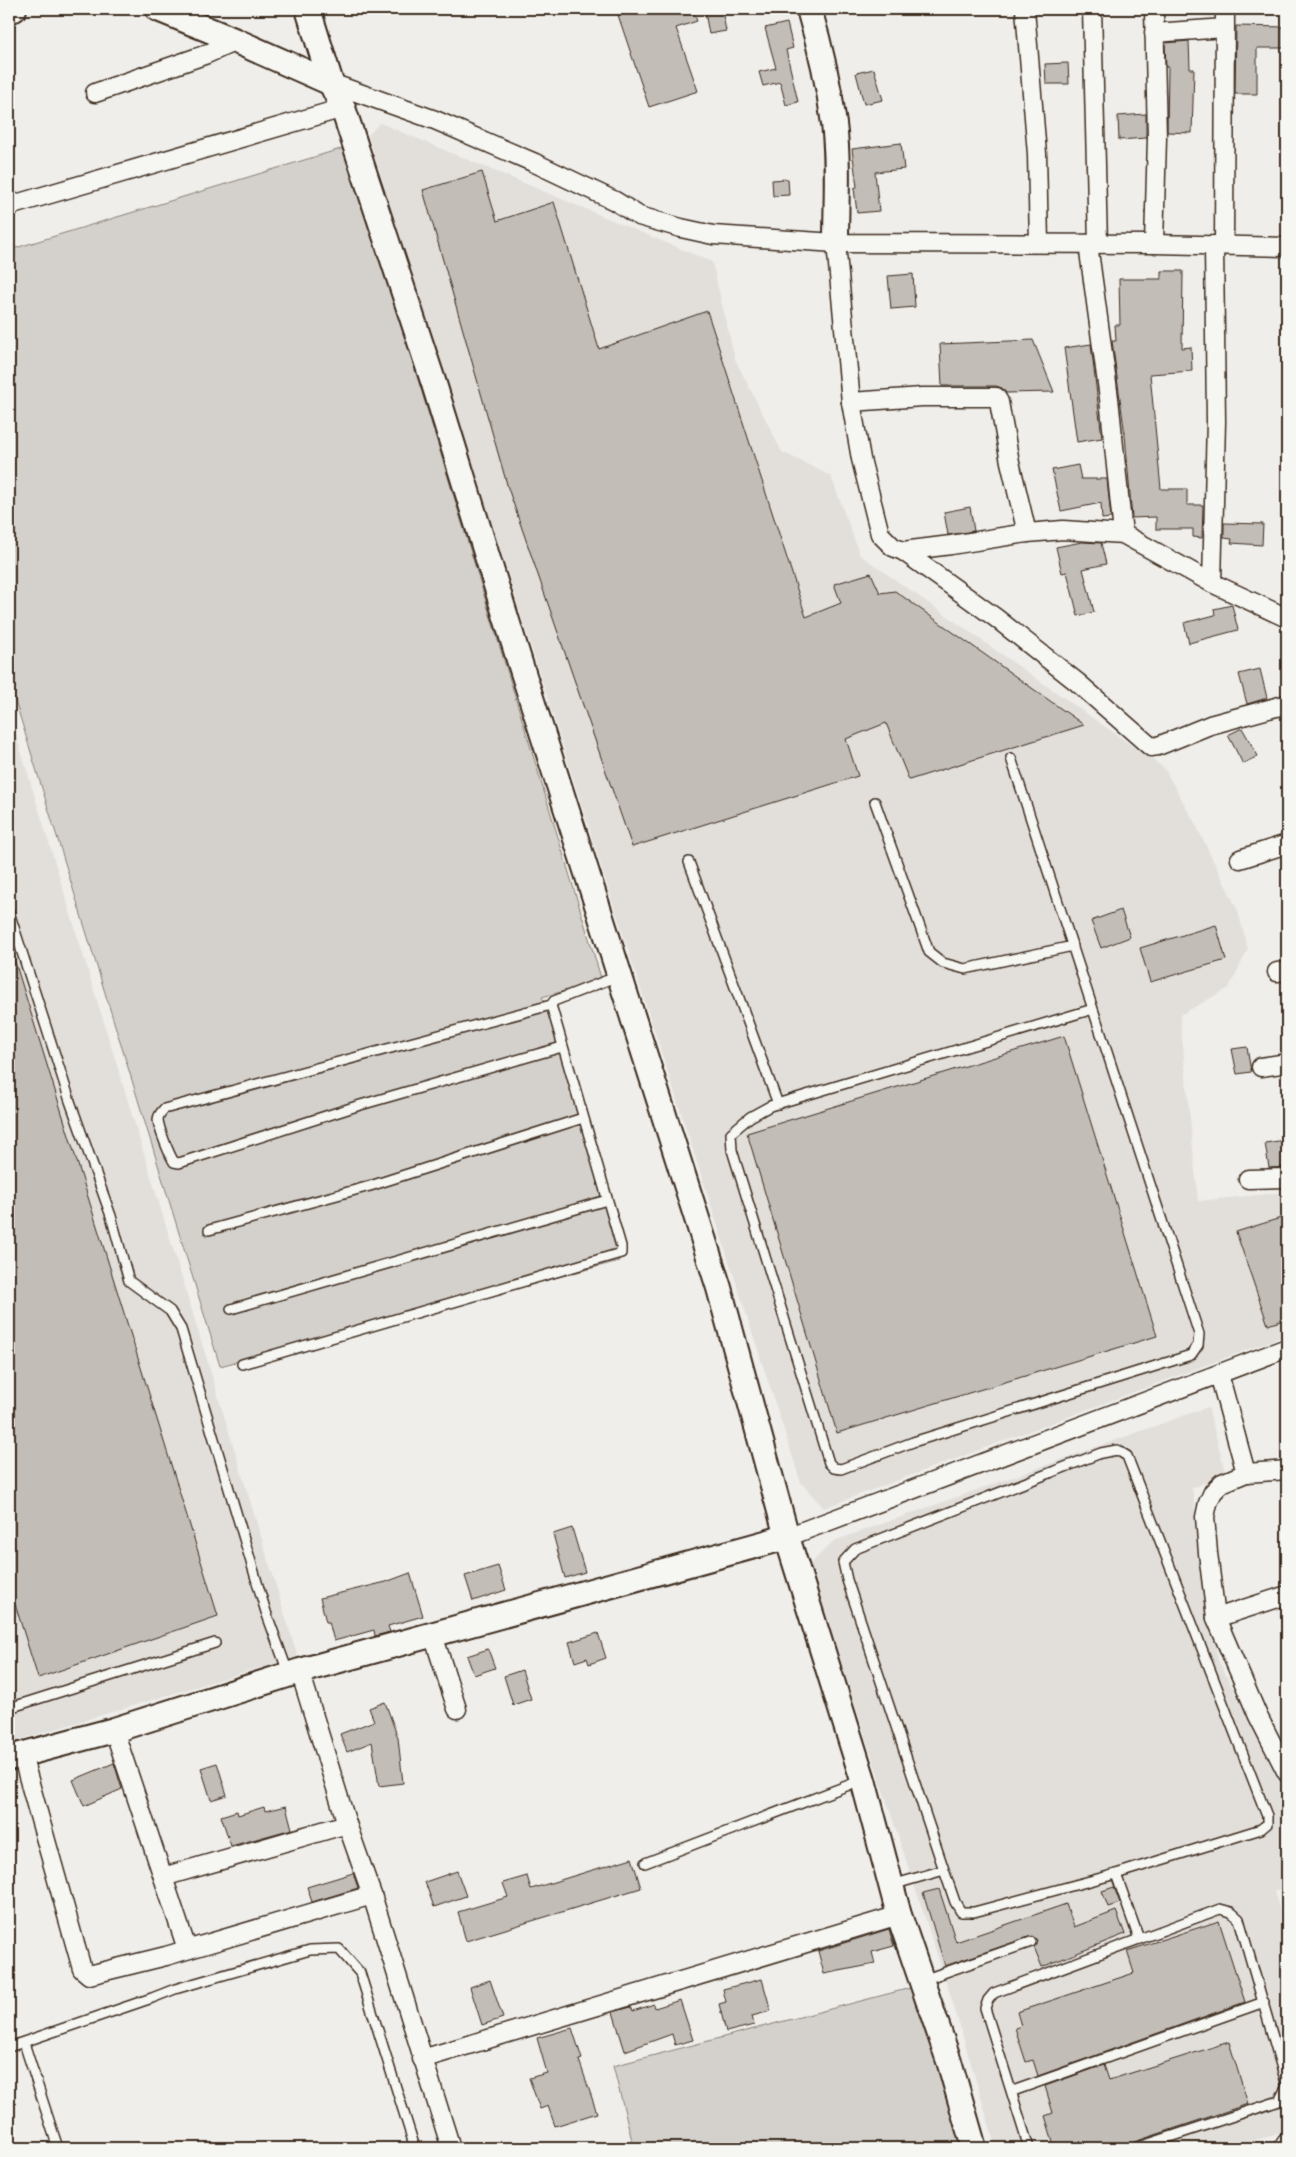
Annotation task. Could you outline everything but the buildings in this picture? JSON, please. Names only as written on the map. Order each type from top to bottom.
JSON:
[{"type":"street","points":[[9,10],[14,9]]},
{"type":"street","points":[[158,9],[331,83],[435,120],[535,163],[614,201],[639,216],[713,235],[836,243],[1154,244],[1287,247]]},
{"type":"street","points":[[308,9],[331,83],[343,108],[434,384],[474,519],[719,1288],[787,1537],[863,1780],[899,1915],[949,2061],[974,2148]]},
{"type":"street","points":[[809,9],[827,82],[834,124],[837,166],[836,243],[851,402],[861,459],[880,534],[893,546],[903,551],[996,618],[1077,682],[1144,742],[1151,746],[1158,746],[1210,725],[1287,704]]},
{"type":"street","points":[[1025,9],[1037,154],[1039,243]]},
{"type":"street","points":[[1092,9],[1093,244],[1123,534]]},
{"type":"street","points":[[1154,9],[1157,138],[1154,244]]},
{"type":"street","points":[[1212,583],[1225,9]]},
{"type":"street","points":[[1154,33],[1225,28]]},
{"type":"street","points":[[94,93],[207,54],[236,41]]},
{"type":"street","points":[[9,206],[343,108]]},
{"type":"street","points":[[851,402],[922,397],[996,397],[999,402],[1010,462],[1027,532]]},
{"type":"street","points":[[903,551],[1027,532],[1062,530],[1123,534],[1212,583],[1287,618]]},
{"type":"street","points":[[1240,860],[1287,844]]},
{"type":"street","points":[[1261,1067],[1287,1063]]},
{"type":"street","points":[[1248,1179],[1287,1178]]},
{"type":"street","points":[[372,1895],[95,1975],[85,1973],[82,1969],[16,1757],[114,1730],[295,1673],[787,1537],[1287,1348]]},
{"type":"street","points":[[1219,1374],[1246,1473]]},
{"type":"street","points":[[1287,1470],[1246,1473],[1222,1483],[1213,1492],[1208,1503],[1206,1517],[1208,1553],[1216,1618],[1258,1716],[1287,1773]]},
{"type":"street","points":[[1216,1618],[1287,1595]]},
{"type":"street","points":[[433,1635],[457,1709]]},
{"type":"street","points":[[295,1673],[372,1895],[451,2148]]},
{"type":"street","points":[[114,1730],[187,1949]]},
{"type":"street","points":[[162,1876],[347,1824]]},
{"type":"street","points":[[422,2059],[899,1915]]},
{"type":"street","points":[[1283,2148],[1287,2142]]},
{"type":"lane","points":[[1011,758],[1199,1334],[1198,1345],[1191,1355],[913,1442],[842,1469],[834,1468],[829,1463],[732,1150],[731,1133],[750,1116],[778,1104],[1093,1010]]},
{"type":"lane","points":[[875,802],[929,952],[943,963],[965,969],[1073,946]]},
{"type":"lane","points":[[689,862],[778,1104]]},
{"type":"lane","points":[[9,912],[70,1101],[111,1216],[130,1281],[170,1311],[180,1329],[266,1612],[295,1673]]},
{"type":"lane","points":[[562,1047],[357,1106],[179,1163],[174,1162],[170,1156],[158,1120],[164,1109],[551,1005],[554,1001],[619,976]]},
{"type":"lane","points":[[242,1364],[614,1256],[621,1252],[622,1250],[551,1005]]},
{"type":"lane","points":[[209,1230],[370,1186],[583,1118]]},
{"type":"lane","points":[[231,1309],[607,1200]]},
{"type":"lane","points":[[1117,1450],[1126,1456],[1267,1816],[1267,1824],[1261,1829],[1116,1874],[974,1912],[961,1912],[955,1902],[944,1870],[847,1580],[843,1562],[855,1549],[1101,1453],[1117,1450]]},
{"type":"lane","points":[[9,1708],[215,1643]]},
{"type":"lane","points":[[645,1863],[863,1780]]},
{"type":"lane","points":[[892,1885],[944,1870]]},
{"type":"lane","points":[[1116,1874],[1139,1939]]},
{"type":"lane","points":[[1029,2148],[1013,2091],[985,2008],[988,2000],[994,1993],[1220,1909],[1231,1912],[1239,1919],[1287,2086],[1279,2101],[1136,2148]]},
{"type":"lane","points":[[921,1981],[1031,1942]]},
{"type":"lane","points":[[9,2047],[175,1989],[310,1950],[339,1949],[360,1973],[415,2148]]},
{"type":"lane","points":[[1013,2091],[1264,2002]]},
{"type":"lane","points":[[24,2043],[58,2148]]},
{"type":"shaded area","points":[[380,123],[712,262],[735,359],[782,452],[831,476],[860,555],[1164,768],[1196,825],[1238,911],[1248,949],[1229,988],[1180,1015],[1198,1201],[1287,1192],[1287,1335],[824,1508],[801,1483],[608,888],[368,135]]},
{"type":"shaded area","points":[[347,147],[602,981],[542,997],[562,1047],[619,1261],[220,1366],[9,681],[9,250]]},
{"type":"shaded area","points":[[9,712],[299,1661],[255,1669],[9,1743]]},
{"type":"shaded area","points":[[1208,1407],[1226,1474],[1192,1488],[1218,1660],[1283,1784],[1287,1800],[1287,1887],[1274,1891],[1287,1934],[1287,2116],[1279,2134],[1222,2148],[996,2148],[952,2000],[809,1565],[834,1541]]},
{"type":"shaded area","points":[[918,1986],[961,2148],[634,2148],[613,2066]]}]
